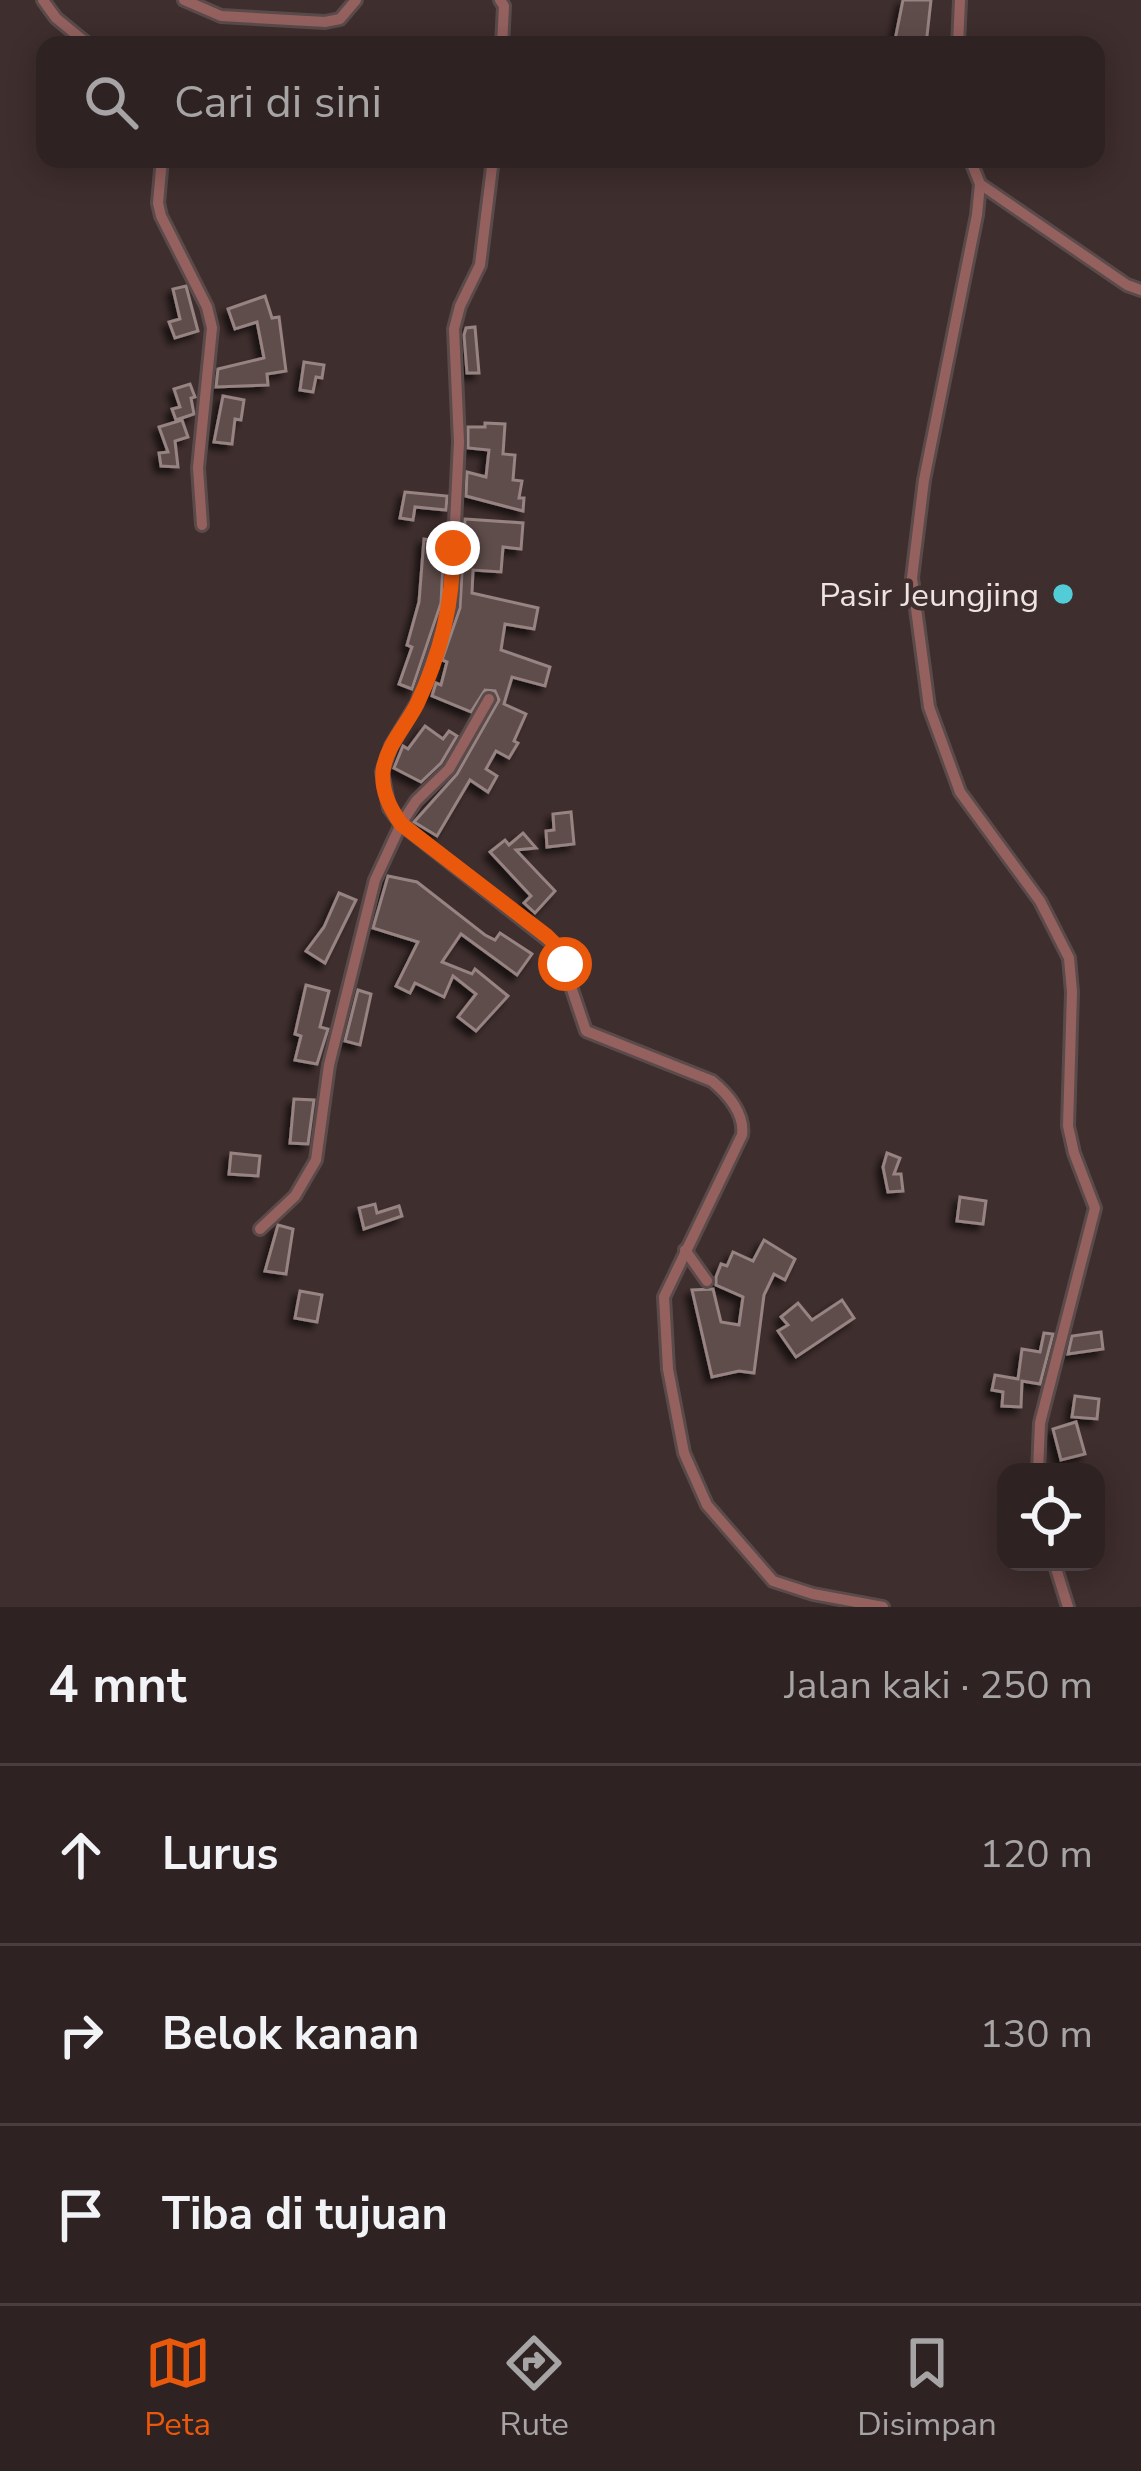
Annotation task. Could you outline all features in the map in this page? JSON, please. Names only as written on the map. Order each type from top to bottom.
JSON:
[{"type":"street","points":[[43,0],[78,36]]},
{"type":"street","points":[[184,0],[221,16],[325,22],[340,19],[356,0]]},
{"type":"street","points":[[500,0],[502,36]]},
{"type":"street","points":[[958,36],[960,0]]},
{"type":"street","points":[[161,168],[161,216],[207,307],[212,328],[198,468],[202,525]]},
{"type":"street","points":[[492,168],[480,265],[454,329],[460,428],[451,605],[417,703],[391,746],[382,772],[389,808],[401,824],[558,947],[586,1031],[712,1081],[725,1091],[741,1118],[742,1136],[664,1297],[668,1370],[685,1453],[707,1505],[773,1581],[884,1607]]},
{"type":"street","points":[[974,168],[980,184],[924,479],[912,578],[929,707],[960,792],[1040,901],[1069,958],[1069,1126],[1095,1208],[1040,1423],[1038,1463]]},
{"type":"street","points":[[980,184],[1141,290]]},
{"type":"street","points":[[260,1229],[296,1196],[316,1160],[329,1065],[375,880],[416,800],[449,769],[489,699]]},
{"type":"street","points":[[685,1250],[707,1281]]},
{"type":"street","points":[[1057,1571],[1068,1607]]},
{"type":"building","points":[[903,0],[931,0],[927,36],[896,36]]},
{"type":"building","points":[[186,286],[198,331],[175,338],[169,322],[180,319],[173,289]]},
{"type":"building","points":[[265,296],[272,318],[279,317],[286,371],[267,374],[268,385],[216,387],[218,369],[264,358],[257,322],[235,329],[228,309]]},
{"type":"building","points":[[475,327],[479,373],[467,373],[464,335],[466,328]]},
{"type":"building","points":[[304,362],[324,365],[313,392],[300,390]]},
{"type":"building","points":[[190,384],[194,414],[176,420],[172,409],[180,407],[174,389]]},
{"type":"building","points":[[223,396],[244,400],[241,420],[235,419],[232,444],[214,442]]},
{"type":"building","points":[[182,420],[188,437],[175,441],[178,467],[161,466],[159,453],[168,452],[159,427]]},
{"type":"building","points":[[485,423],[505,424],[503,454],[515,455],[513,480],[522,481],[523,511],[466,496],[467,472],[486,477],[489,450],[468,448],[468,427],[485,427]]},
{"type":"building","points":[[405,492],[447,496],[446,510],[415,507],[413,520],[400,518]]},
{"type":"building","points":[[465,519],[523,523],[521,549],[503,547],[501,572],[473,570],[472,593],[538,608],[534,629],[505,624],[501,650],[550,667],[545,686],[512,677],[504,704],[526,714],[514,741],[518,743],[509,758],[496,751],[486,769],[497,776],[488,792],[470,780],[437,836],[414,822],[457,774],[499,700],[495,691],[485,690],[471,712],[432,696],[436,683],[441,685],[447,662],[442,660],[460,608]]},
{"type":"building","points":[[424,539],[444,542],[441,603],[412,689],[399,684],[412,647],[407,645],[419,602]]},
{"type":"building","points":[[425,726],[443,739],[449,731],[457,736],[441,763],[421,782],[394,768],[403,746],[408,749]]},
{"type":"building","points":[[571,812],[574,844],[547,847],[546,831],[554,830],[553,814]]},
{"type":"building","points":[[523,833],[536,848],[516,850],[555,891],[535,913],[524,903],[531,896],[490,852]]},
{"type":"building","points":[[388,876],[417,882],[485,935],[495,940],[500,933],[532,954],[517,975],[461,934],[442,962],[472,974],[475,969],[508,996],[476,1031],[458,1017],[476,994],[453,976],[444,997],[415,983],[410,993],[396,986],[418,942],[373,928]]},
{"type":"building","points":[[339,893],[356,900],[325,963],[306,951],[324,927]]},
{"type":"building","points":[[306,985],[329,991],[320,1027],[328,1029],[317,1064],[295,1060],[301,1036],[295,1034]]},
{"type":"building","points":[[358,990],[371,994],[360,1045],[345,1041]]},
{"type":"building","points":[[294,1099],[314,1100],[308,1144],[290,1143]]},
{"type":"building","points":[[231,1153],[260,1156],[258,1176],[229,1174]]},
{"type":"building","points":[[887,1153],[900,1158],[894,1174],[901,1174],[903,1191],[888,1192],[883,1167]]},
{"type":"building","points":[[960,1197],[986,1201],[983,1224],[957,1221]]},
{"type":"building","points":[[375,1204],[377,1213],[399,1206],[402,1216],[364,1229],[359,1208]]},
{"type":"building","points":[[278,1225],[293,1229],[286,1274],[265,1271]]},
{"type":"building","points":[[764,1240],[795,1259],[785,1280],[774,1274],[764,1295],[754,1373],[712,1377],[692,1290],[713,1289],[721,1322],[739,1325],[743,1297],[716,1285],[716,1277],[733,1252],[753,1261]]},
{"type":"building","points":[[300,1291],[322,1295],[317,1322],[295,1318]]},
{"type":"building","points":[[842,1300],[854,1318],[796,1357],[778,1331],[788,1325],[781,1317],[798,1303],[812,1320]]},
{"type":"building","points":[[1101,1332],[1103,1349],[1068,1354],[1072,1336]]},
{"type":"building","points":[[1044,1333],[1053,1334],[1040,1384],[1022,1381],[1021,1407],[1002,1406],[1003,1392],[992,1390],[995,1375],[1018,1379],[1022,1349],[1040,1352]]},
{"type":"building","points":[[1075,1396],[1099,1399],[1097,1419],[1072,1417]]},
{"type":"building","points":[[1076,1422],[1085,1454],[1061,1460],[1053,1429]]},
{"type":"place","name":"Pasir Jeungjing","points":[[1063,594]]},
{"type":"route","points":[[453,548],[451,605],[417,703],[386,758],[382,772],[386,799],[401,824],[547,936],[565,964]]}]
